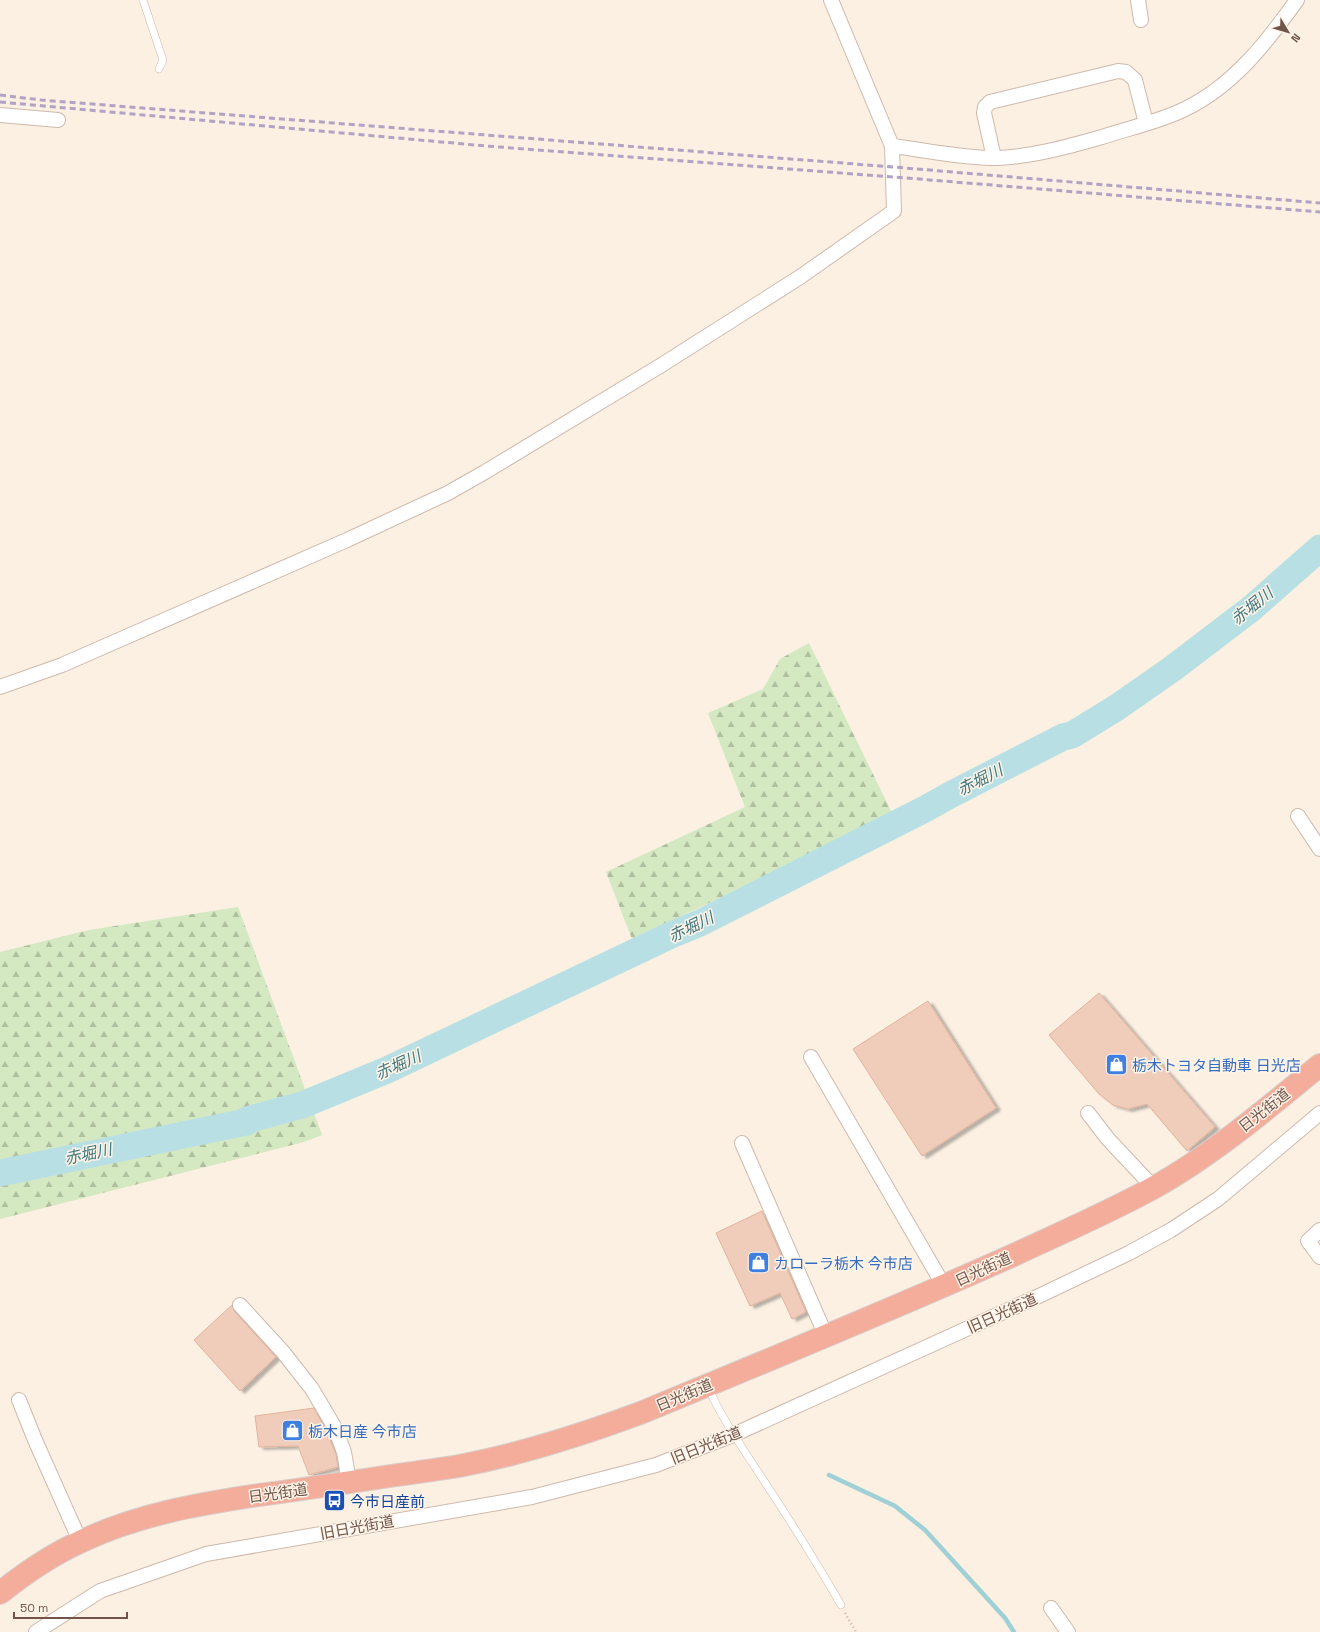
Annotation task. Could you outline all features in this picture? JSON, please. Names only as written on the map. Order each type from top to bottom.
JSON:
[{"type":"highway","name":"日光街道","points":[[0,1593],[47,1559],[80,1541],[152,1516],[199,1504],[463,1466],[546,1445],[594,1430],[643,1412],[944,1286],[1116,1208],[1154,1188],[1193,1163],[1236,1132],[1320,1065]]},
{"type":"street","points":[[0,687],[62,665],[340,543],[448,493],[660,366],[794,281],[894,211],[892,146],[831,0]]},
{"type":"street","points":[[1138,0],[1141,20]]},
{"type":"street","points":[[892,146],[994,158],[1039,154],[1166,117],[1186,109],[1223,85],[1257,52],[1297,0]]},
{"type":"street","points":[[994,158],[984,113],[985,107],[990,102],[1118,71],[1126,72],[1135,80],[1146,123]]},
{"type":"street","points":[[0,115],[58,120]]},
{"type":"street","points":[[1298,816],[1320,850]]},
{"type":"street","points":[[811,1057],[944,1286]]},
{"type":"street","points":[[1088,1113],[1108,1139],[1154,1188]]},
{"type":"street","name":"旧日光街道","points":[[36,1632],[100,1591],[206,1554],[532,1497],[656,1465],[733,1435],[1034,1299],[1129,1253],[1171,1230],[1218,1199],[1320,1113]]},
{"type":"street","points":[[742,1143],[826,1336]]},
{"type":"street","points":[[1320,1230],[1308,1241],[1320,1257]]},
{"type":"street","points":[[240,1305],[283,1352],[312,1389],[335,1428],[344,1452],[350,1482]]},
{"type":"street","points":[[19,1400],[80,1541]]},
{"type":"street","points":[[1050,1608],[1068,1632]]},
{"type":"lane","points":[[143,0],[163,60],[159,69]]},
{"type":"lane","points":[[707,1385],[718,1409],[733,1435],[812,1554],[841,1605]]},
{"type":"path","points":[[841,1605],[856,1632]]},
{"type":"green space","points":[[809,643],[892,813],[804,859],[632,939],[606,872],[745,807],[708,713],[763,689],[780,659]]},
{"type":"green space","points":[[238,907],[322,1135],[304,1142],[0,1219],[0,952],[89,930]]},
{"type":"building","name":"栃木トヨタ自動車 日光店","points":[[1099,993],[1215,1127],[1187,1151],[1147,1104],[1128,1109],[1113,1105],[1099,1094],[1049,1035]]},
{"type":"building","points":[[928,1001],[996,1108],[922,1156],[853,1049]]},
{"type":"building","name":"カローラ栃木 今市店","points":[[762,1211],[806,1312],[792,1319],[780,1293],[750,1306],[716,1233]]},
{"type":"building","points":[[232,1305],[234,1311],[276,1357],[240,1391],[194,1340]]},
{"type":"building","name":"栃木日産 今市店","points":[[314,1408],[327,1432],[336,1454],[338,1467],[309,1475],[298,1446],[259,1447],[255,1416]]},
{"type":"waterway","name":"赤堀川","points":[[0,1173],[246,1122],[247,1120],[302,1105],[387,1070],[671,935],[700,923],[1063,737],[1072,735],[1116,708],[1172,669],[1252,608],[1320,548]]},
{"type":"waterway","points":[[829,1475],[895,1506],[925,1530],[1005,1618],[1014,1632]]},
{"type":"railway","points":[[0,95],[41,100],[893,167],[1320,203]]},
{"type":"railway","points":[[0,102],[486,146],[894,177],[1320,212]]},
{"type":"place","name":"栃木トヨタ自動車 日光店","points":[[1117,1065]]},
{"type":"place","name":"カローラ栃木 今市店","points":[[759,1263]]},
{"type":"place","name":"栃木日産 今市店","points":[[292,1431]]},
{"type":"place","name":"今市日産前","points":[[334,1501]]}]
